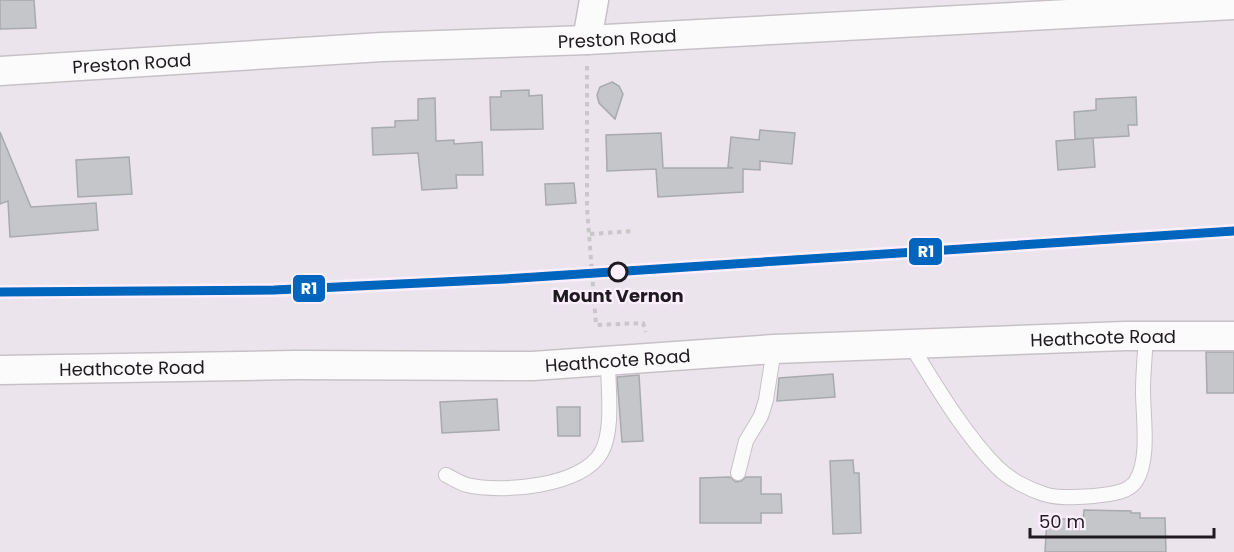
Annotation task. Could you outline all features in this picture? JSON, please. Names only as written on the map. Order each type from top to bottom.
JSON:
[{"type":"street","points":[[587,39],[594,0]]},
{"type":"street","name":"Preston Road","points":[[0,71],[382,47],[587,39],[1234,5]]},
{"type":"street","name":"Heathcote Road","points":[[0,370],[294,364],[533,366],[774,350],[910,344],[1146,336],[1234,336]]},
{"type":"lane","points":[[910,344],[943,397],[998,468],[1018,483],[1046,495],[1084,497],[1112,494],[1130,487],[1137,480],[1142,464],[1144,440],[1143,389],[1146,336]]},
{"type":"lane","points":[[738,473],[746,441],[761,416],[766,400],[774,350]]},
{"type":"lane","points":[[446,475],[465,484],[486,487],[518,486],[546,484],[569,477],[589,466],[600,455],[606,441],[608,362]]},
{"type":"path","points":[[587,39],[587,208],[596,325]]},
{"type":"path","points":[[590,234],[634,231]]},
{"type":"building","points":[[0,0],[34,0],[36,28],[0,29]]},
{"type":"building","points":[[612,82],[619,86],[623,94],[615,119],[599,103],[597,95],[600,87]]},
{"type":"building","points":[[529,90],[529,96],[542,95],[543,129],[491,130],[490,97],[501,97],[501,91]]},
{"type":"building","points":[[1136,97],[1137,125],[1128,125],[1129,136],[1075,139],[1074,112],[1096,110],[1096,99]]},
{"type":"building","points":[[435,98],[436,141],[454,140],[454,144],[482,142],[483,175],[456,175],[457,188],[422,190],[418,153],[373,155],[372,128],[395,127],[395,121],[418,120],[418,99]]},
{"type":"building","points":[[760,130],[795,133],[792,164],[760,161],[760,170],[743,169],[743,192],[658,197],[656,169],[607,171],[606,135],[661,133],[663,168],[733,168],[728,167],[731,137],[759,140]]},
{"type":"building","points":[[0,132],[31,207],[96,203],[98,230],[10,237],[8,201],[0,204]]},
{"type":"building","points":[[1093,138],[1095,167],[1058,170],[1056,141]]},
{"type":"building","points":[[129,157],[132,194],[78,197],[76,160]]},
{"type":"building","points":[[574,183],[576,203],[546,205],[545,184]]},
{"type":"building","points":[[1206,352],[1234,352],[1234,393],[1207,393]]},
{"type":"building","points":[[833,374],[835,397],[777,401],[779,378]]},
{"type":"building","points":[[639,375],[643,441],[622,442],[617,377]]},
{"type":"building","points":[[497,399],[499,430],[442,433],[440,402]]},
{"type":"building","points":[[557,407],[580,407],[580,436],[558,436]]},
{"type":"building","points":[[853,460],[854,473],[859,473],[861,533],[833,534],[830,461]]},
{"type":"building","points":[[730,477],[736,482],[746,477],[761,477],[761,494],[781,494],[782,513],[761,513],[761,523],[700,523],[700,478]]},
{"type":"building","points":[[1084,510],[1131,511],[1131,513],[1140,513],[1140,518],[1165,518],[1166,552],[1045,552],[1047,518],[1083,520]]},
{"type":"transit line","name":"R1","points":[[0,292],[274,290],[505,279],[1234,231]]},
{"type":"place","name":"Mount Vernon","points":[[618,272]]}]
